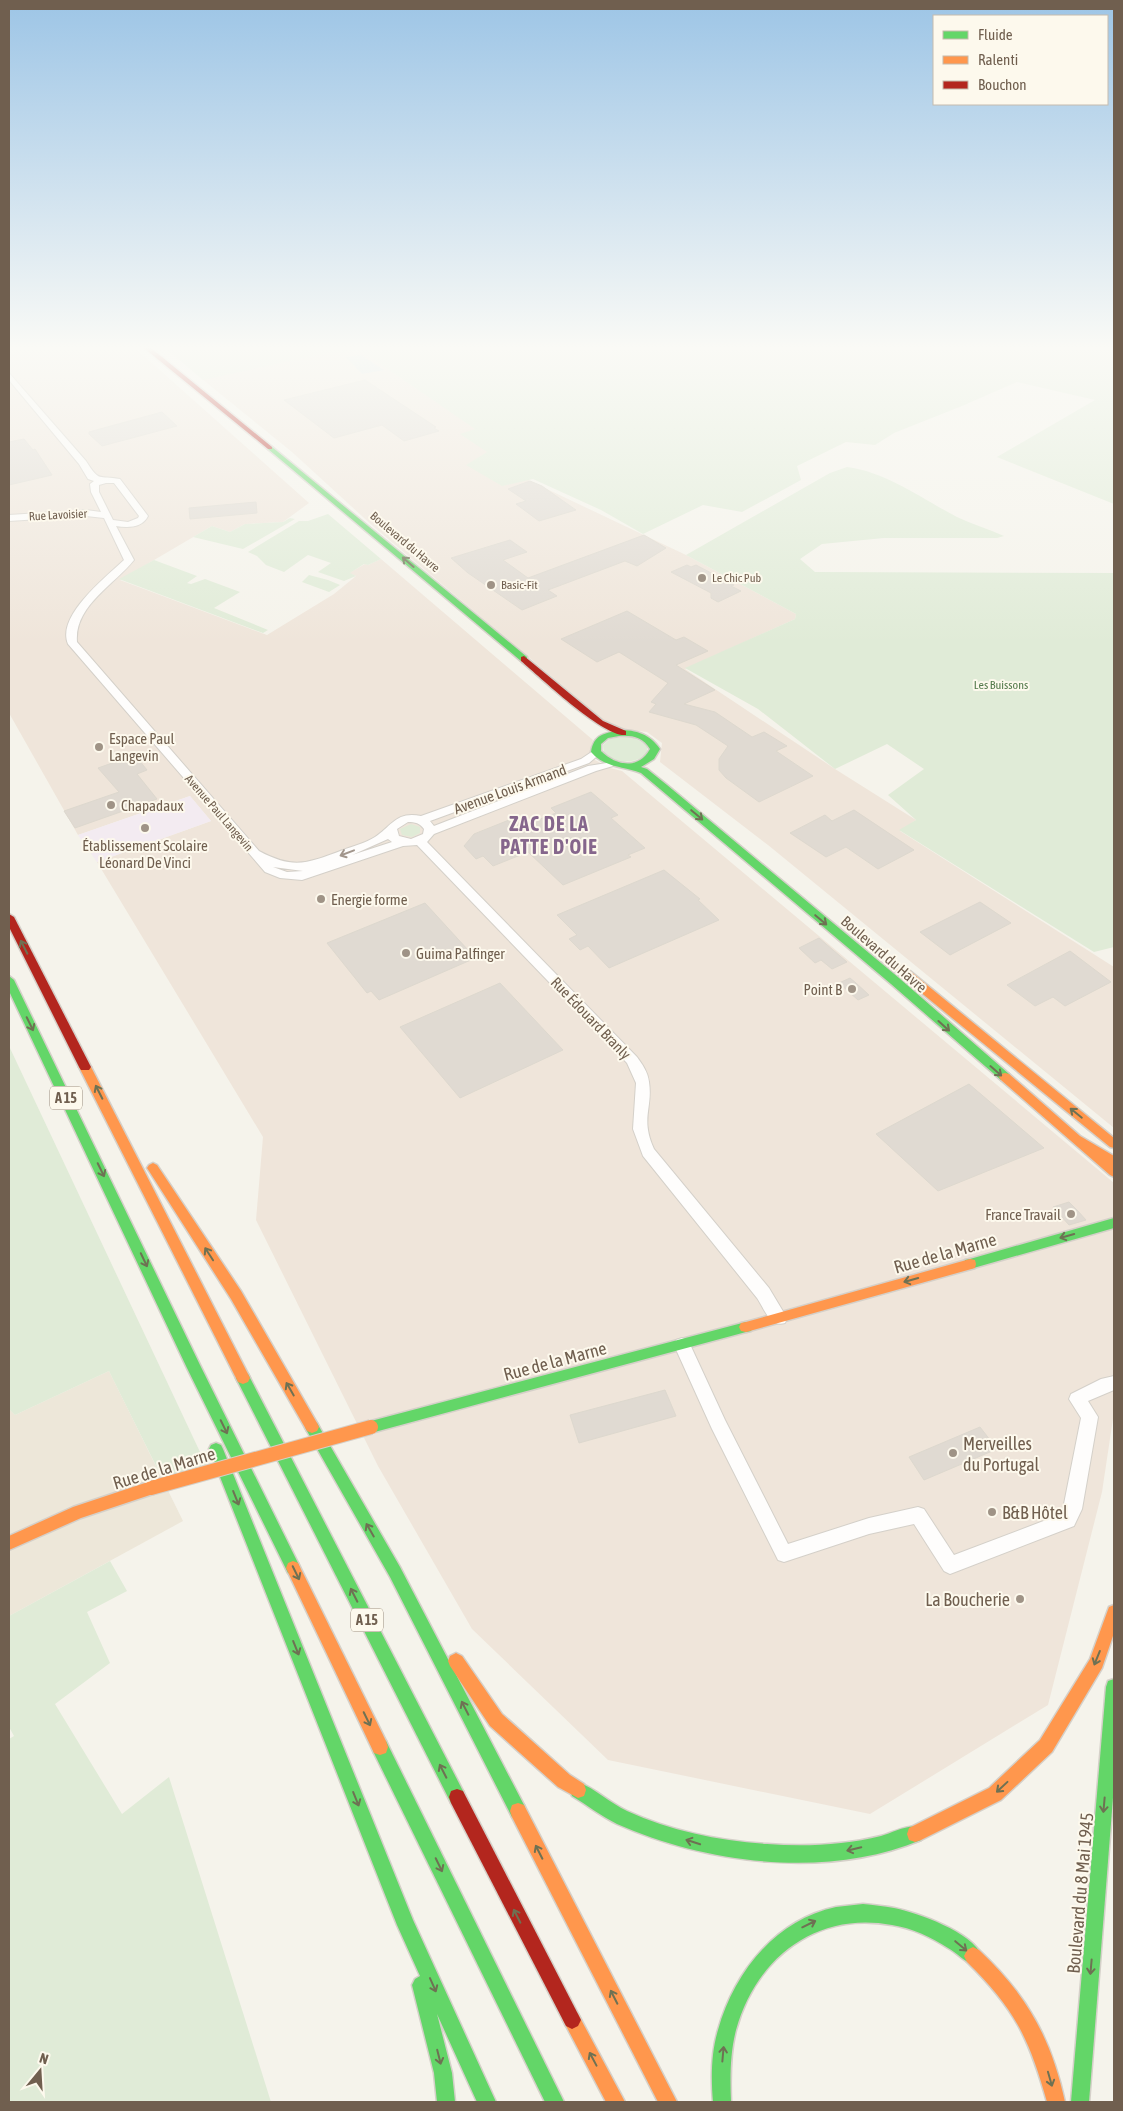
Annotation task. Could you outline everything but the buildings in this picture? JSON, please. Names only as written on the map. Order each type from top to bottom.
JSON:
[{"type":"main road","name":"Boulevard du Havre","points":[[256,447],[587,723],[596,732],[599,757],[609,764],[630,766],[644,771],[664,787],[881,970],[1114,1172]]},
{"type":"main road","name":"Boulevard du Havre","points":[[267,447],[600,723],[610,729],[636,734],[649,740],[655,749],[653,757],[656,767],[661,773],[876,950]]},
{"type":"main road","points":[[598,746],[609,735],[624,732]]},
{"type":"main road","name":"Boulevard du Havre","points":[[630,766],[643,763],[653,757]]},
{"type":"main road","name":"A 15","points":[[9,917],[538,1957],[616,2102]]},
{"type":"main road","name":"Boulevard du Havre","points":[[889,960],[1114,1144]]},
{"type":"main road","name":"A 15","points":[[9,980],[194,1368],[555,2102]]},
{"type":"main road","points":[[121,1135],[134,1139],[236,1295],[395,1572],[668,2102]]},
{"type":"main road","points":[[1073,1137],[1114,1162]]},
{"type":"main road","name":"Rue de la Marne","points":[[9,1543],[78,1512],[152,1488],[371,1427],[682,1346],[1114,1223]]},
{"type":"main road","points":[[194,1368],[210,1431],[406,1925],[487,2102]]},
{"type":"main road","points":[[395,1572],[496,1720],[564,1781],[623,1818],[699,1844],[754,1853],[837,1853],[914,1835],[996,1794],[1046,1746],[1096,1663],[1114,1612]]},
{"type":"main road","name":"Boulevard du 8 Mai 1945","points":[[1080,2102],[1114,1687]]},
{"type":"main road","points":[[722,2102],[721,2086],[724,2044],[731,2014],[746,1982],[785,1938],[810,1922],[836,1914],[865,1911],[894,1915],[925,1924],[955,1941],[984,1966],[1007,1991],[1030,2023],[1050,2077],[1056,2102]]},
{"type":"main road","points":[[406,1925],[443,2073],[446,2102]]},
{"type":"street","points":[[69,447],[83,463],[91,478],[117,482],[144,516],[140,522],[129,525],[108,519]]},
{"type":"street","name":"Avenue Paul Langevin","points":[[101,481],[94,484],[95,492],[129,560],[80,609],[71,631],[72,642],[255,854]]},
{"type":"street","name":"Rue Lavoisier","points":[[9,518],[86,513],[108,519]]},
{"type":"street","points":[[119,538],[129,525]]},
{"type":"street","name":"Avenue Louis Armand","points":[[422,820],[585,761],[598,746]]},
{"type":"street","name":"Avenue Louis Armand","points":[[430,832],[457,820],[609,764]]},
{"type":"street","points":[[402,815],[422,820],[429,825],[430,832],[419,841],[402,842],[302,876],[290,876],[268,870],[262,866],[255,854],[270,863],[299,868],[310,866],[377,841],[390,832],[402,815]]},
{"type":"street","points":[[390,832],[394,838],[402,842]]},
{"type":"street","name":"Rue Édouard Branly","points":[[419,841],[632,1060],[644,1082],[639,1122],[641,1136],[648,1152],[762,1293],[779,1318]]},
{"type":"street","points":[[682,1346],[718,1424],[784,1554],[868,1526],[918,1515],[950,1565],[1068,1520],[1073,1509],[1090,1417],[1078,1399],[1107,1384],[1114,1383]]},
{"type":"shaded area","points":[[9,447],[246,447],[309,503],[283,522],[245,524],[230,532],[212,526],[120,580],[267,635],[334,594],[356,576],[349,573],[365,564],[368,565],[381,559],[593,740],[590,751],[595,760],[610,768],[622,771],[1114,1183],[1114,1412],[1102,1492],[1048,1705],[870,1814],[608,1760],[472,1629],[378,1466],[256,1220],[263,1137],[97,862],[211,821],[190,796],[78,835],[9,713]]},
{"type":"shaded area","points":[[285,447],[494,447],[530,481],[686,555],[796,614],[795,619],[685,669],[835,769],[916,820],[900,831],[1114,967],[1114,1128],[768,845],[660,762],[662,743],[647,732],[621,729],[607,723],[375,528]]},
{"type":"shaded area","name":"Établissement Scolaire Léonard De Vinci","points":[[190,796],[211,821],[97,862],[78,835]]},
{"type":"shaded area","points":[[109,1371],[183,1521],[9,1616],[9,1409],[15,1415]]},
{"type":"green space","points":[[479,447],[837,447],[797,466],[801,480],[742,512],[703,505],[643,534],[601,510],[533,479],[502,486],[466,465],[487,452]]},
{"type":"green space","points":[[1015,447],[1114,447],[1114,504],[997,457]]},
{"type":"green space","name":"Les Buissons","points":[[847,467],[876,474],[890,480],[957,517],[1004,536],[997,538],[884,538],[822,544],[800,559],[815,572],[1114,573],[1114,947],[1094,952],[899,830],[916,820],[888,795],[924,769],[887,744],[835,769],[758,709],[685,668],[795,619],[796,614],[686,555],[830,473]]},
{"type":"green space","points":[[328,514],[381,559],[368,565],[364,564],[350,573],[356,576],[344,581],[318,572],[331,563],[308,555],[284,572],[266,565],[257,556],[248,552],[299,521],[308,521]]},
{"type":"green space","points":[[290,518],[295,519],[243,549],[193,537],[212,526],[230,532],[245,524],[283,522]]},
{"type":"green space","points":[[154,560],[197,576],[187,583],[191,584],[205,579],[240,592],[214,608],[268,630],[263,633],[119,579]]},
{"type":"green space","points":[[309,575],[340,585],[329,592],[302,582]]},
{"type":"green space","points":[[630,736],[648,745],[646,756],[625,762],[604,755],[603,745],[610,739]]},
{"type":"green space","points":[[411,824],[420,827],[420,833],[412,837],[402,835],[400,829]]},
{"type":"green space","points":[[9,1046],[208,1469],[164,1482],[109,1371],[15,1415],[9,1409]]},
{"type":"green space","points":[[110,1561],[127,1591],[87,1612],[110,1663],[55,1704],[122,1814],[169,1777],[271,2102],[9,2102],[9,1739],[14,1736],[9,1727],[9,1616]]},
{"type":"traffic: fast","points":[[270,448],[524,659]]},
{"type":"traffic: fast","points":[[619,733],[640,735],[649,740],[655,749],[644,763],[636,766],[619,766],[610,763],[596,752],[597,743],[605,736],[619,733]]},
{"type":"traffic: fast","points":[[630,766],[644,771],[664,787],[895,981],[1005,1077]]},
{"type":"traffic: fast","points":[[9,980],[194,1368],[293,1568]]},
{"type":"traffic: fast","points":[[970,1264],[1114,1223]]},
{"type":"traffic: fast","points":[[371,1427],[746,1327]]},
{"type":"traffic: fast","points":[[243,1378],[457,1797]]},
{"type":"traffic: fast","points":[[312,1427],[395,1572],[518,1811]]},
{"type":"traffic: fast","points":[[216,1449],[406,1925],[487,2102]]},
{"type":"traffic: fast","points":[[1080,2102],[1114,1687]]},
{"type":"traffic: fast","points":[[380,1747],[555,2102]]},
{"type":"traffic: fast","points":[[578,1790],[624,1818],[693,1842],[730,1849],[806,1854],[844,1851],[880,1844],[915,1834]]},
{"type":"traffic: fast","points":[[722,2102],[724,2048],[727,2030],[736,2003],[750,1978],[767,1956],[787,1938],[810,1925],[836,1916],[863,1913],[892,1916],[914,1922],[945,1936],[973,1956]]},
{"type":"traffic: fast","points":[[421,1985],[443,2073],[446,2102]]},
{"type":"traffic: slow","points":[[901,970],[1114,1144]]},
{"type":"traffic: slow","points":[[85,1067],[243,1378]]},
{"type":"traffic: slow","points":[[1005,1077],[1114,1172]]},
{"type":"traffic: slow","points":[[1073,1137],[1114,1162]]},
{"type":"traffic: slow","points":[[153,1168],[236,1295],[312,1427]]},
{"type":"traffic: slow","points":[[746,1327],[970,1264]]},
{"type":"traffic: slow","points":[[151,1488],[371,1427]]},
{"type":"traffic: slow","points":[[9,1543],[78,1512],[151,1488]]},
{"type":"traffic: slow","points":[[293,1568],[380,1747]]},
{"type":"traffic: slow","points":[[915,1834],[995,1794],[1046,1746],[1096,1663],[1114,1612]]},
{"type":"traffic: slow","points":[[456,1661],[496,1720],[564,1781],[578,1790]]},
{"type":"traffic: slow","points":[[518,1811],[668,2102]]},
{"type":"traffic: slow","points":[[973,1956],[1005,1989],[1027,2022],[1043,2058],[1056,2102]]},
{"type":"traffic: slow","points":[[572,2020],[616,2102]]},
{"type":"traffic: jam","points":[[524,659],[600,723],[623,733]]},
{"type":"traffic: jam","points":[[9,917],[85,1067]]},
{"type":"traffic: jam","points":[[457,1797],[572,2020]]},
{"type":"place","name":"Le Chic Pub","points":[[702,578]]},
{"type":"place","name":"Basic-Fit","points":[[491,585]]},
{"type":"place","name":"Espace Paul Langevin","points":[[99,747]]},
{"type":"place","name":"Chapadaux","points":[[111,805]]},
{"type":"place","name":"Établissement Scolaire Léonard De Vinci","points":[[145,828]]},
{"type":"place","name":"Energie forme","points":[[321,899]]},
{"type":"place","name":"Guima Palfinger","points":[[406,953]]},
{"type":"place","name":"Point B","points":[[852,989]]},
{"type":"place","name":"France Travail","points":[[1071,1214]]},
{"type":"place","name":"Merveilles du Portugal","points":[[953,1453]]},
{"type":"place","name":"B&B Hôtel","points":[[992,1512]]},
{"type":"place","name":"La Boucherie","points":[[1020,1599]]},
{"type":"district","name":"ZAC DE LA PATTE D'OIE","points":[[549,834]]}]
